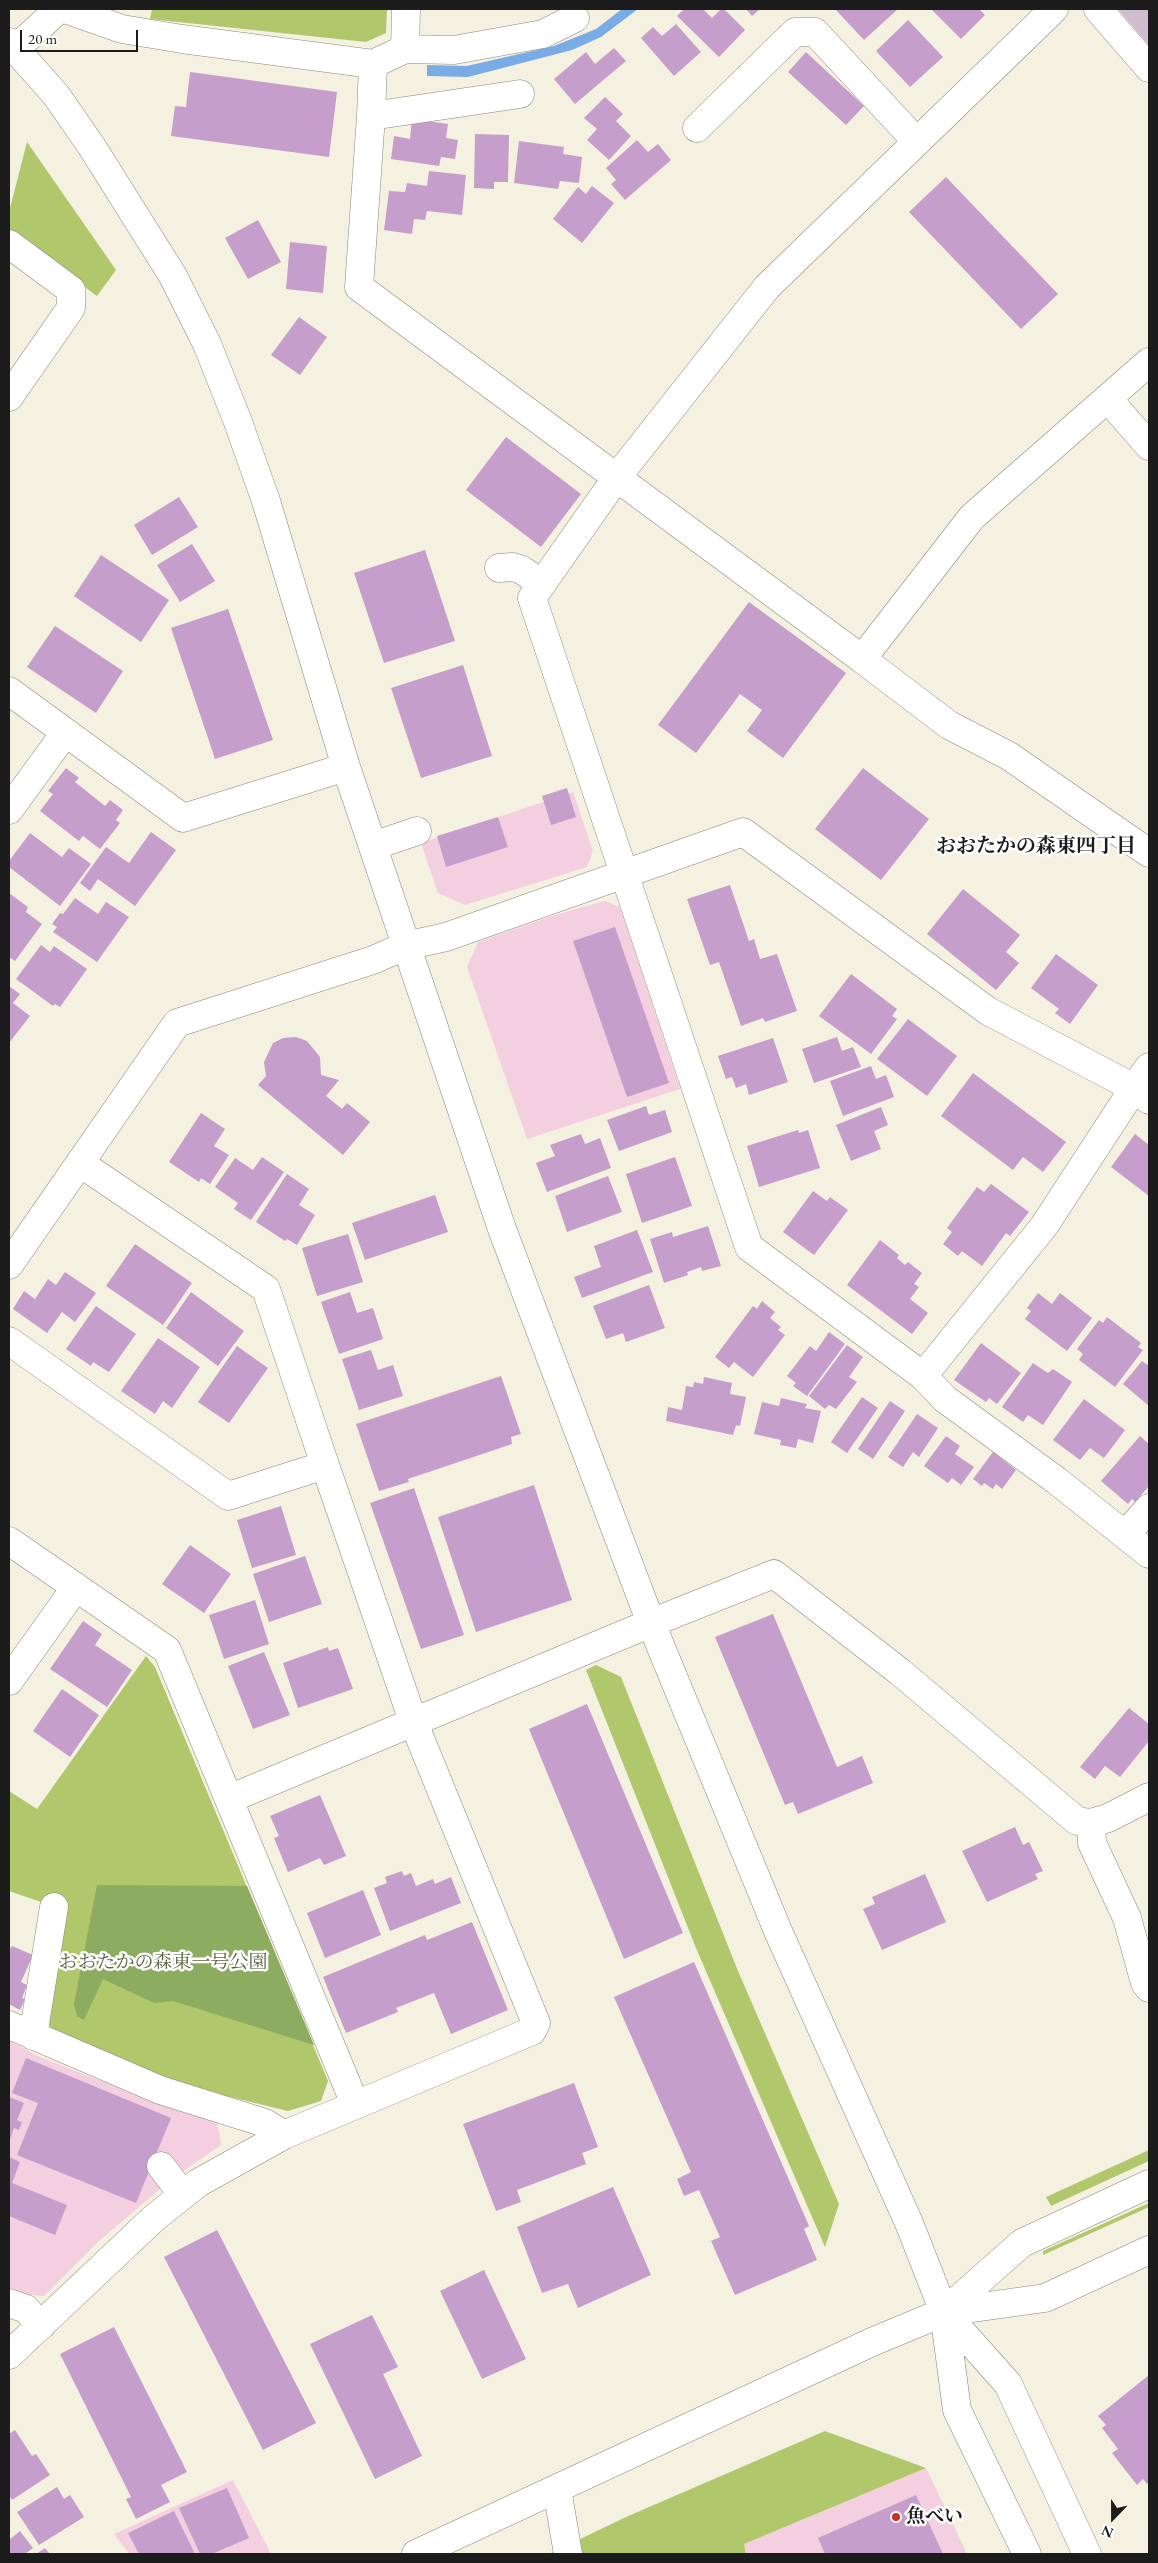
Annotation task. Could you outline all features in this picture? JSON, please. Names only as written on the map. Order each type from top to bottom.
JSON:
[{"type":"street","points":[[58,9],[12,46],[56,95],[137,216],[173,276],[207,344],[238,422],[266,501],[346,767],[498,1221],[651,1623],[778,1931],[909,2223],[944,2312],[957,2410],[1027,2554]]},
{"type":"street","points":[[65,9],[122,29],[373,64],[406,49],[454,50],[543,34],[575,18]]},
{"type":"street","points":[[406,9],[406,49]]},
{"type":"street","points":[[1054,9],[767,287],[617,478],[532,598],[550,688],[579,776],[623,874],[749,1247],[923,1376],[945,1399],[1149,1554]]},
{"type":"street","points":[[1098,9],[1149,68]]},
{"type":"street","points":[[697,128],[795,32],[815,32],[917,142]]},
{"type":"street","points":[[373,64],[359,287],[949,725],[1009,756],[1149,853]]},
{"type":"street","points":[[371,116],[520,94]]},
{"type":"street","points":[[9,244],[71,290],[71,308],[9,397]]},
{"type":"street","points":[[862,659],[972,517],[1149,362]]},
{"type":"street","points":[[1108,398],[1149,446]]},
{"type":"street","points":[[500,568],[513,567],[522,570],[541,584]]},
{"type":"street","points":[[9,692],[183,818],[346,767]]},
{"type":"street","points":[[9,810],[65,734]]},
{"type":"street","points":[[373,846],[417,831]]},
{"type":"street","points":[[9,1265],[177,1023],[373,960],[405,946],[446,937],[743,832],[988,1011],[1142,1094]]},
{"type":"street","points":[[923,1376],[1044,1226],[1142,1094],[1149,1066]]},
{"type":"street","points":[[9,2355],[42,2326],[153,2219],[198,2183],[284,2134],[532,2031],[536,2023],[413,1721],[266,1289],[80,1163]]},
{"type":"street","points":[[9,1341],[228,1496],[325,1465]]},
{"type":"street","points":[[1126,1535],[1149,1508]]},
{"type":"street","points":[[9,1541],[167,1650],[355,2104]]},
{"type":"street","points":[[229,1799],[413,1721],[774,1574],[900,1672],[1077,1821],[1091,1823],[1108,1818],[1149,1797]]},
{"type":"street","points":[[9,1681],[76,1588]]},
{"type":"street","points":[[1091,1823],[1092,1843],[1128,1918],[1145,1983],[1149,1988]]},
{"type":"street","points":[[33,2036],[54,1907]]},
{"type":"street","points":[[9,2025],[160,2090],[266,2123],[284,2134]]},
{"type":"street","points":[[161,2166],[183,2195]]},
{"type":"street","points":[[944,2312],[1022,2243],[1149,2184]]},
{"type":"street","points":[[416,2554],[872,2342],[944,2312],[1045,2298],[1149,2250]]},
{"type":"street","points":[[9,2303],[26,2310],[42,2326]]},
{"type":"street","points":[[944,2312],[1008,2384],[1087,2554]]},
{"type":"street","points":[[557,2489],[568,2554]]},
{"type":"shaded area","points":[[1118,9],[1149,9],[1149,45]]},
{"type":"shaded area","points":[[573,792],[593,851],[587,867],[465,905],[438,893],[421,843]]},
{"type":"shaded area","points":[[605,901],[620,907],[680,1089],[527,1139],[467,967],[478,942],[558,914]]},
{"type":"shaded area","points":[[9,2041],[40,2057],[155,2102],[216,2114],[221,2145],[173,2178],[100,2240],[44,2296],[17,2294],[9,2291]]},
{"type":"shaded area","points":[[926,2468],[967,2554],[746,2554],[744,2544]]},
{"type":"shaded area","points":[[233,2480],[271,2554],[129,2554],[114,2534]]},
{"type":"green space","points":[[152,9],[387,9],[386,33],[366,42],[150,19]]},
{"type":"green space","points":[[27,142],[116,270],[97,296],[10,233],[9,212]]},
{"type":"green space","name":"おおたかの森東一号公園","points":[[146,1656],[155,1667],[328,2081],[321,2101],[288,2111],[164,2081],[56,2036],[45,2018],[44,1903],[9,1891],[9,1791],[37,1809]]},
{"type":"green space","points":[[596,1665],[621,1677],[738,1971],[839,2204],[825,2247],[696,1948],[586,1670]]},
{"type":"green space","points":[[97,1885],[247,1886],[314,2045],[173,2001],[154,2003],[103,1979],[84,2020],[77,2016],[74,2004]]},
{"type":"green space","points":[[1149,2150],[1149,2161],[1051,2206],[1046,2197]]},
{"type":"green space","points":[[1149,2203],[1149,2207],[1043,2255],[1043,2251]]},
{"type":"green space","points":[[825,2431],[926,2468],[744,2544],[746,2554],[549,2554],[626,2517]]},
{"type":"water","points":[[622,9],[638,9],[601,37],[572,50],[468,77],[427,76],[427,65],[467,66],[554,46],[596,29]]},
{"type":"building","points":[[684,9],[703,9],[712,18],[721,9],[724,9],[745,30],[719,57],[677,16]]},
{"type":"building","points":[[746,9],[760,9],[752,16]]},
{"type":"building","points":[[835,9],[898,9],[864,40]]},
{"type":"building","points":[[931,9],[979,9],[985,15],[961,39]]},
{"type":"building","points":[[908,20],[943,57],[910,87],[876,51]]},
{"type":"building","points":[[676,24],[701,52],[674,76],[641,38],[653,27],[662,36]]},
{"type":"building","points":[[614,48],[626,61],[575,104],[554,79],[586,52],[595,64]]},
{"type":"building","points":[[806,52],[864,106],[846,125],[788,72]]},
{"type":"building","points":[[190,72],[337,92],[329,157],[171,136],[175,106],[186,107]]},
{"type":"building","points":[[605,97],[623,114],[616,121],[631,136],[609,160],[587,140],[597,129],[584,118]]},
{"type":"building","points":[[412,119],[448,124],[446,138],[458,140],[455,159],[441,157],[439,166],[391,159],[394,136],[410,139]]},
{"type":"building","points":[[475,134],[509,135],[508,182],[494,182],[494,189],[474,188]]},
{"type":"building","points":[[637,140],[648,152],[658,144],[671,160],[625,200],[611,184],[616,180],[606,168]]},
{"type":"building","points":[[519,141],[564,147],[563,154],[582,157],[579,183],[560,181],[558,189],[514,183]]},
{"type":"building","points":[[429,171],[466,175],[462,215],[427,211],[425,220],[414,219],[412,234],[384,230],[389,191],[405,192],[407,183],[427,186]]},
{"type":"building","points":[[946,177],[1058,294],[1021,329],[909,212]]},
{"type":"building","points":[[592,186],[614,203],[582,243],[553,219],[578,187],[586,194]]},
{"type":"building","points":[[258,220],[281,262],[248,279],[225,238]]},
{"type":"building","points":[[290,242],[327,246],[323,293],[286,289]]},
{"type":"building","points":[[299,317],[327,337],[300,375],[271,355]]},
{"type":"building","points":[[506,437],[581,494],[541,547],[466,490]]},
{"type":"building","points":[[179,497],[198,527],[152,555],[134,525]]},
{"type":"building","points":[[192,544],[215,581],[180,602],[157,565]]},
{"type":"building","points":[[425,550],[455,641],[384,663],[354,573]]},
{"type":"building","points":[[101,555],[169,600],[141,642],[74,596]]},
{"type":"building","points":[[749,602],[846,673],[783,758],[747,731],[762,710],[740,694],[696,753],[658,725]]},
{"type":"building","points":[[228,609],[273,740],[215,759],[171,628]]},
{"type":"building","points":[[55,626],[123,671],[96,713],[27,667]]},
{"type":"building","points":[[463,665],[492,756],[421,778],[391,688]]},
{"type":"building","points":[[66,768],[79,778],[75,782],[105,806],[110,800],[123,810],[116,820],[120,823],[100,849],[83,836],[79,841],[40,811],[53,794],[48,791]]},
{"type":"building","points":[[863,768],[929,819],[881,880],[815,829]]},
{"type":"building","points":[[567,788],[576,817],[551,825],[542,796]]},
{"type":"building","points":[[498,817],[508,847],[446,867],[437,836]]},
{"type":"building","points":[[151,832],[176,850],[135,906],[98,879],[90,891],[80,883],[106,847],[129,863]]},
{"type":"building","points":[[30,833],[62,857],[69,848],[91,864],[60,906],[9,867],[9,861]]},
{"type":"building","points":[[730,885],[749,941],[754,939],[760,959],[777,954],[797,1011],[765,1022],[763,1018],[741,1026],[719,962],[710,965],[687,899]]},
{"type":"building","points":[[963,889],[1020,935],[1006,952],[1019,963],[996,990],[927,934]]},
{"type":"building","points":[[9,893],[28,907],[26,912],[42,924],[15,961],[9,957]]},
{"type":"building","points":[[75,898],[98,914],[106,902],[129,917],[97,962],[53,932],[57,927],[52,924],[60,913],[63,914]]},
{"type":"building","points":[[615,927],[669,1083],[627,1097],[573,941]]},
{"type":"building","points":[[41,945],[50,952],[54,946],[87,969],[60,1007],[55,1004],[53,1006],[16,979]]},
{"type":"building","points":[[1056,954],[1098,985],[1070,1024],[1055,1013],[1059,1009],[1031,988]]},
{"type":"building","points":[[851,974],[897,1009],[892,1016],[897,1019],[871,1054],[819,1016]]},
{"type":"building","points":[[9,986],[20,994],[13,1003],[30,1016],[9,1043]]},
{"type":"building","points":[[908,1019],[957,1056],[927,1096],[877,1059]]},
{"type":"building","points":[[296,1037],[307,1041],[320,1057],[321,1075],[339,1080],[326,1096],[342,1109],[347,1103],[370,1122],[343,1155],[258,1085],[266,1076],[264,1062],[273,1043],[283,1038]]},
{"type":"building","points":[[837,1037],[842,1051],[853,1047],[861,1067],[814,1083],[802,1049]]},
{"type":"building","points":[[773,1038],[788,1082],[749,1095],[746,1084],[736,1088],[732,1077],[726,1079],[718,1056]]},
{"type":"building","points":[[871,1066],[876,1079],[886,1075],[894,1097],[843,1116],[830,1081]]},
{"type":"building","points":[[973,1073],[1066,1142],[1043,1172],[1023,1157],[1013,1170],[941,1116]]},
{"type":"building","points":[[646,1106],[649,1115],[665,1110],[672,1132],[619,1151],[607,1120]]},
{"type":"building","points":[[881,1107],[888,1125],[874,1131],[881,1149],[851,1161],[836,1125]]},
{"type":"building","points":[[201,1113],[225,1129],[214,1146],[229,1155],[210,1184],[201,1178],[199,1182],[169,1162]]},
{"type":"building","points":[[798,1130],[799,1133],[808,1130],[820,1168],[759,1187],[747,1146]]},
{"type":"building","points":[[581,1134],[585,1144],[600,1138],[611,1168],[547,1192],[536,1163],[555,1156],[550,1145]]},
{"type":"building","points":[[1135,1134],[1149,1145],[1149,1196],[1111,1167]]},
{"type":"building","points":[[262,1157],[284,1172],[251,1220],[234,1209],[238,1203],[215,1187],[235,1158],[253,1170]]},
{"type":"building","points":[[675,1157],[692,1206],[642,1223],[626,1174]]},
{"type":"building","points":[[287,1174],[309,1189],[299,1205],[315,1215],[297,1245],[287,1239],[285,1241],[256,1222]]},
{"type":"building","points":[[608,1176],[622,1212],[567,1232],[555,1196]]},
{"type":"building","points":[[991,1184],[1029,1212],[1010,1236],[1006,1233],[982,1266],[962,1251],[958,1256],[943,1244],[952,1232],[947,1228],[977,1187],[984,1192]]},
{"type":"building","points":[[813,1191],[827,1201],[830,1197],[848,1210],[814,1255],[783,1232]]},
{"type":"building","points":[[435,1195],[448,1232],[365,1260],[352,1223]]},
{"type":"building","points":[[708,1226],[721,1266],[702,1271],[701,1267],[687,1272],[688,1275],[664,1283],[650,1239],[672,1232],[673,1237]]},
{"type":"building","points":[[637,1230],[653,1272],[582,1298],[574,1277],[601,1267],[594,1246]]},
{"type":"building","points":[[348,1234],[363,1282],[317,1296],[302,1248]]},
{"type":"building","points":[[880,1240],[899,1255],[897,1258],[905,1265],[908,1262],[922,1273],[914,1284],[919,1287],[910,1299],[928,1313],[912,1334],[847,1285]]},
{"type":"building","points":[[135,1244],[192,1283],[163,1325],[106,1286]]},
{"type":"building","points":[[65,1272],[96,1293],[75,1322],[62,1312],[47,1333],[13,1309],[24,1291],[35,1299],[48,1279],[56,1285]]},
{"type":"building","points":[[649,1285],[665,1328],[626,1342],[623,1333],[606,1339],[593,1306]]},
{"type":"building","points":[[191,1292],[244,1331],[218,1366],[166,1328]]},
{"type":"building","points":[[350,1292],[357,1313],[373,1308],[383,1339],[339,1354],[321,1302]]},
{"type":"building","points":[[1038,1293],[1052,1304],[1060,1293],[1092,1318],[1067,1351],[1025,1319],[1031,1311],[1027,1308]]},
{"type":"building","points":[[762,1301],[775,1312],[770,1318],[781,1327],[778,1330],[785,1335],[753,1377],[734,1362],[729,1368],[715,1357],[753,1306],[757,1309]]},
{"type":"building","points":[[96,1306],[136,1334],[109,1372],[93,1362],[91,1366],[66,1349]]},
{"type":"building","points":[[1107,1317],[1141,1343],[1138,1347],[1143,1350],[1115,1387],[1079,1360],[1083,1354],[1077,1349],[1099,1320],[1103,1323]]},
{"type":"building","points":[[829,1332],[845,1344],[807,1396],[793,1386],[796,1383],[787,1376],[810,1346],[816,1351]]},
{"type":"building","points":[[158,1338],[200,1367],[172,1408],[163,1401],[155,1414],[121,1391]]},
{"type":"building","points":[[981,1343],[1021,1373],[997,1404],[989,1398],[986,1402],[954,1380]]},
{"type":"building","points":[[847,1345],[863,1357],[849,1377],[857,1382],[836,1409],[829,1405],[825,1409],[809,1396]]},
{"type":"building","points":[[237,1346],[268,1368],[229,1423],[198,1402]]},
{"type":"building","points":[[371,1350],[378,1370],[393,1365],[403,1396],[359,1410],[342,1359]]},
{"type":"building","points":[[1142,1361],[1149,1366],[1149,1406],[1123,1384]]},
{"type":"building","points":[[1033,1363],[1048,1373],[1053,1369],[1072,1382],[1043,1425],[1028,1415],[1023,1422],[1002,1407]]},
{"type":"building","points":[[501,1376],[521,1434],[511,1437],[512,1444],[408,1479],[409,1482],[379,1491],[356,1424]]},
{"type":"building","points":[[704,1377],[732,1383],[730,1394],[746,1397],[740,1426],[736,1425],[733,1435],[666,1421],[668,1407],[682,1410],[686,1386],[693,1387],[694,1382],[703,1384]]},
{"type":"building","points":[[862,1397],[878,1408],[847,1453],[831,1442]]},
{"type":"building","points":[[781,1398],[807,1404],[805,1408],[821,1411],[813,1443],[798,1439],[796,1448],[780,1445],[781,1440],[754,1434],[762,1402],[779,1406]]},
{"type":"building","points":[[1084,1399],[1125,1430],[1104,1458],[1090,1448],[1080,1460],[1053,1440]]},
{"type":"building","points":[[890,1401],[905,1411],[873,1459],[858,1449]]},
{"type":"building","points":[[917,1414],[938,1428],[919,1457],[913,1452],[903,1467],[888,1457]]},
{"type":"building","points":[[946,1436],[960,1446],[955,1454],[974,1467],[961,1485],[952,1478],[948,1483],[924,1466]]},
{"type":"building","points":[[1140,1436],[1149,1444],[1149,1486],[1135,1502],[1132,1499],[1128,1504],[1101,1481]]},
{"type":"building","points":[[993,1452],[1016,1470],[1002,1489],[996,1484],[993,1489],[984,1483],[982,1486],[973,1479]]},
{"type":"building","points":[[534,1485],[572,1600],[476,1632],[438,1517]]},
{"type":"building","points":[[414,1488],[464,1635],[421,1649],[370,1503]]},
{"type":"building","points":[[281,1506],[296,1555],[252,1568],[237,1520]]},
{"type":"building","points":[[190,1545],[231,1574],[204,1613],[162,1584]]},
{"type":"building","points":[[305,1556],[322,1604],[269,1622],[253,1574]]},
{"type":"building","points":[[255,1600],[269,1644],[224,1659],[209,1615]]},
{"type":"building","points":[[773,1614],[837,1767],[862,1756],[873,1783],[798,1814],[793,1802],[785,1805],[715,1637]]},
{"type":"building","points":[[83,1621],[102,1634],[95,1645],[132,1670],[107,1707],[50,1669]]},
{"type":"building","points":[[328,1647],[329,1651],[338,1648],[353,1689],[298,1708],[283,1663]]},
{"type":"building","points":[[264,1652],[290,1715],[253,1729],[228,1666]]},
{"type":"building","points":[[62,1689],[99,1715],[70,1757],[33,1731]]},
{"type":"building","points":[[587,1704],[683,1933],[624,1959],[529,1729]]},
{"type":"building","points":[[1129,1708],[1149,1724],[1149,1741],[1120,1777],[1105,1766],[1095,1779],[1080,1767]]},
{"type":"building","points":[[320,1795],[346,1856],[324,1865],[320,1858],[288,1872],[274,1838],[279,1836],[270,1816]]},
{"type":"building","points":[[1015,1827],[1023,1845],[1029,1842],[1043,1871],[1035,1874],[1038,1879],[987,1902],[962,1851]]},
{"type":"building","points":[[402,1871],[404,1876],[411,1873],[416,1886],[433,1879],[435,1884],[451,1877],[461,1903],[390,1931],[374,1888],[387,1883],[385,1877]]},
{"type":"building","points":[[925,1874],[946,1922],[882,1950],[863,1909],[875,1904],[872,1897]]},
{"type":"building","points":[[363,1890],[381,1935],[325,1958],[307,1913]]},
{"type":"building","points":[[472,1922],[508,2010],[451,2034],[434,1993],[396,2008],[398,2012],[346,2033],[323,1977],[425,1935],[427,1940]]},
{"type":"building","points":[[12,1946],[33,1955],[21,1982],[27,1985],[22,1998],[25,1999],[20,2010],[9,2004],[9,1950]]},
{"type":"building","points":[[694,1962],[809,2226],[804,2229],[817,2260],[735,2295],[711,2241],[720,2237],[699,2190],[684,2196],[677,2179],[691,2172],[614,1997]]},
{"type":"building","points":[[26,2058],[171,2118],[136,2203],[17,2155],[38,2103],[12,2093]]},
{"type":"building","points":[[574,2083],[598,2147],[582,2153],[586,2164],[517,2190],[521,2202],[496,2211],[463,2124]]},
{"type":"building","points":[[9,2097],[24,2103],[17,2120],[22,2122],[19,2130],[14,2128],[9,2142]]},
{"type":"building","points":[[9,2157],[20,2162],[12,2183],[67,2205],[55,2235],[9,2216]]},
{"type":"building","points":[[613,2187],[651,2275],[578,2308],[568,2284],[542,2293],[517,2227]]},
{"type":"building","points":[[217,2230],[316,2423],[263,2450],[164,2257]]},
{"type":"building","points":[[484,2270],[526,2359],[482,2379],[440,2291]]},
{"type":"building","points":[[372,2315],[398,2367],[383,2374],[422,2456],[375,2479],[310,2344]]},
{"type":"building","points":[[114,2327],[187,2472],[161,2485],[170,2502],[136,2519],[126,2499],[131,2497],[60,2354]]},
{"type":"building","points":[[1149,2375],[1149,2483],[1147,2484],[1143,2479],[1137,2485],[1112,2453],[1118,2449],[1102,2428],[1106,2425],[1098,2416]]},
{"type":"building","points":[[15,2430],[32,2456],[36,2454],[50,2475],[12,2500],[9,2495],[9,2434]]},
{"type":"building","points":[[57,2487],[64,2499],[70,2495],[84,2517],[39,2545],[17,2512]]},
{"type":"building","points":[[227,2488],[249,2538],[212,2554],[200,2554],[179,2508]]},
{"type":"building","name":"魚べい","points":[[916,2495],[943,2554],[825,2554],[818,2538]]},
{"type":"building","points":[[174,2511],[195,2554],[139,2554],[128,2533]]},
{"type":"building","points":[[20,2531],[33,2548],[25,2554],[9,2554],[9,2536],[10,2539]]},
{"type":"building","points":[[45,2548],[50,2554],[36,2554]]},
{"type":"place","name":"魚べい","points":[[896,2517]]},
{"type":"district","name":"おおたかの森東四丁目","points":[[1036,847]]}]
